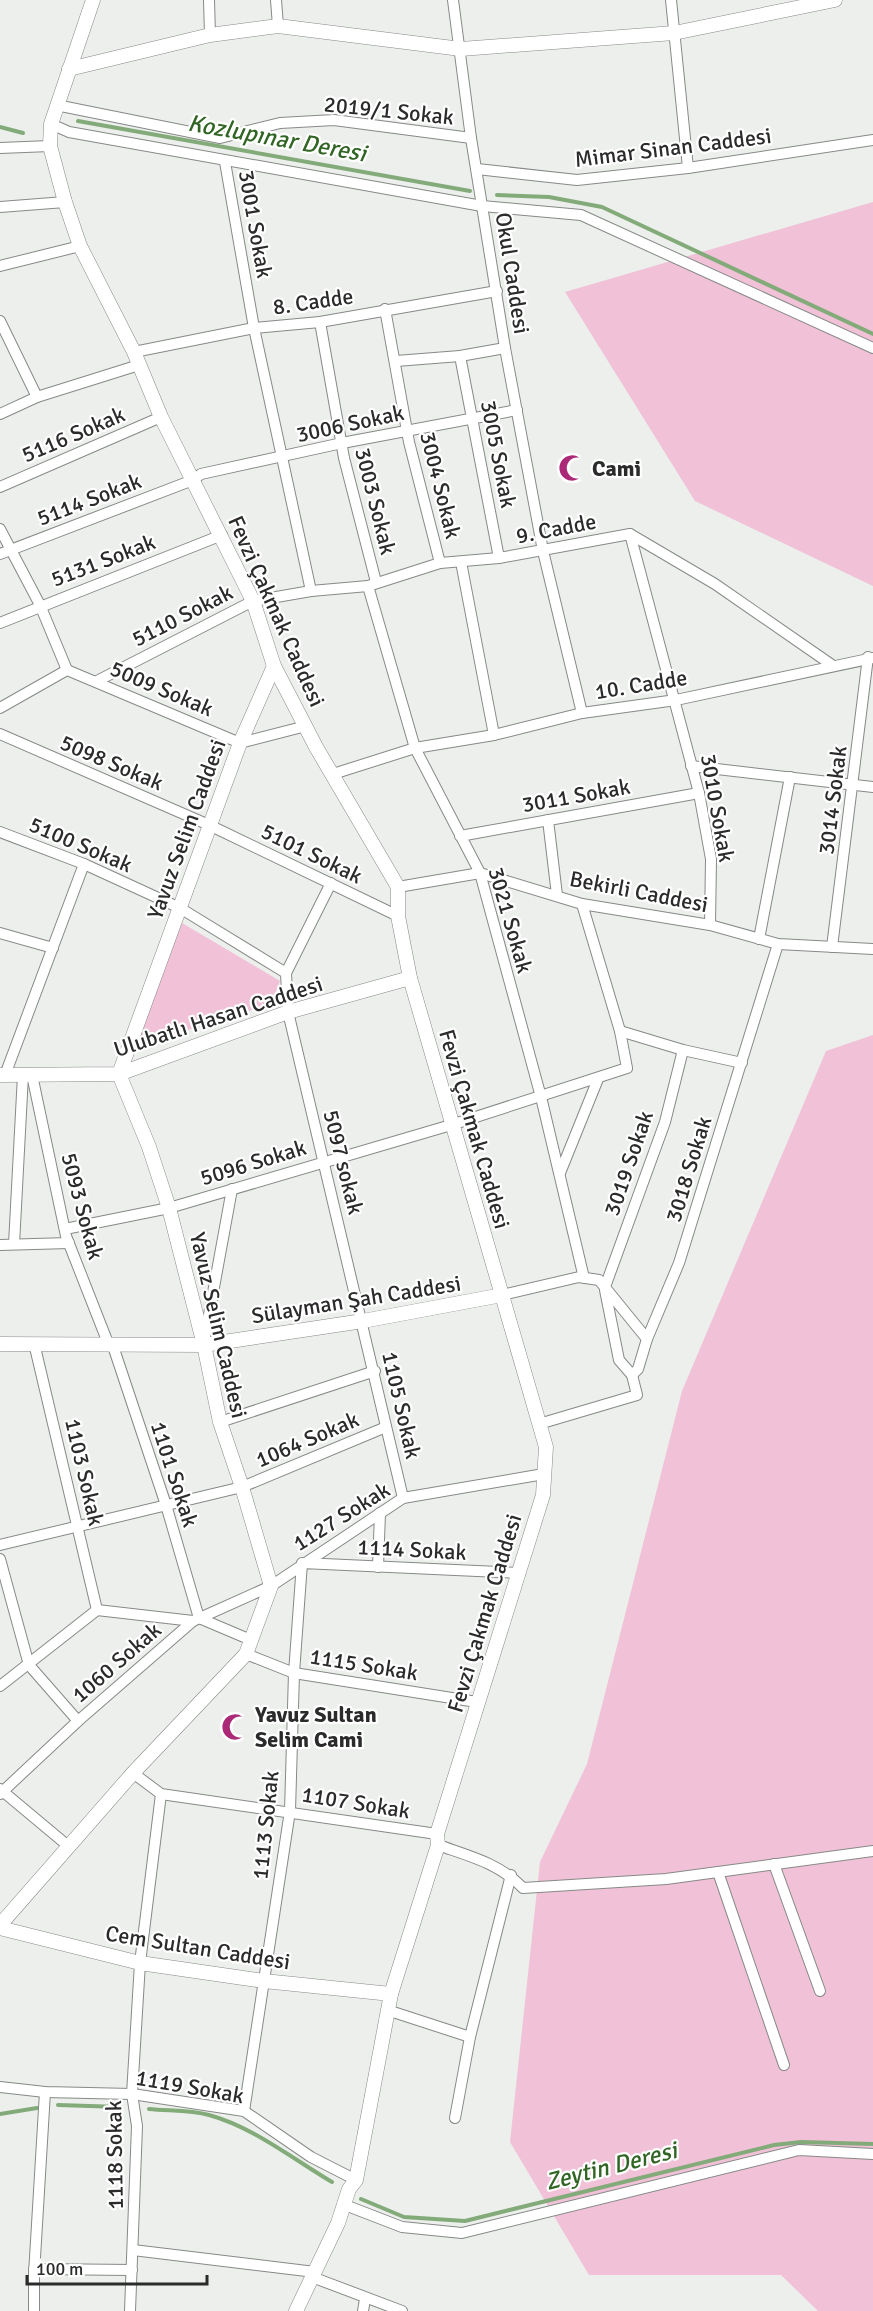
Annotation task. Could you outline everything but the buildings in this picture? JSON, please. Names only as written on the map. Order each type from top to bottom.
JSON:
[{"type":"street","name":"Fevzi Çakmak Caddesi","points":[[93,0],[51,124],[50,146],[65,202],[80,246],[137,358],[161,417],[253,601],[274,666],[398,887],[398,915],[410,978],[546,1447],[543,1495],[520,1574],[477,1702],[391,1994],[356,2180],[349,2189],[345,2205],[296,2311]]},
{"type":"street","points":[[209,0],[210,35]]},
{"type":"street","points":[[276,0],[278,26]]},
{"type":"street","name":"Okul Caddesi","points":[[453,0],[471,138],[505,348],[543,551],[582,714]]},
{"type":"street","points":[[671,0],[688,168]]},
{"type":"street","points":[[69,69],[210,35],[278,26],[461,48],[674,33],[835,0]]},
{"type":"street","name":"2019/1 Sokak","points":[[56,105],[220,138],[280,123],[334,120],[471,138]]},
{"type":"street","points":[[51,124],[69,132],[225,162],[482,206],[581,215],[873,348]]},
{"type":"street","name":"Mimar Sinan Caddesi","points":[[477,169],[577,180],[688,168],[873,140]]},
{"type":"street","points":[[0,148],[50,146]]},
{"type":"street","name":"3001 Sokak","points":[[225,162],[254,328],[311,591]]},
{"type":"street","points":[[0,207],[65,202]]},
{"type":"street","points":[[0,266],[80,246]]},
{"type":"street","name":"8. Cadde","points":[[0,414],[137,358],[254,328],[320,322],[497,291]]},
{"type":"street","name":"3004 Sokak","points":[[385,309],[407,430],[440,563]]},
{"type":"street","points":[[0,321],[4,338],[37,398]]},
{"type":"street","name":"3003 Sokak","points":[[320,322],[342,443],[372,584]]},
{"type":"street","points":[[396,361],[460,356],[505,348]]},
{"type":"street","name":"3005 Sokak","points":[[460,356],[499,558]]},
{"type":"street","name":"3006 Sokak","points":[[193,480],[201,474],[342,443],[517,410]]},
{"type":"street","name":"5116 Sokak","points":[[0,486],[161,417]]},
{"type":"street","name":"5114 Sokak","points":[[5,552],[193,480]]},
{"type":"street","points":[[0,529],[5,552],[40,605],[68,670],[0,708]]},
{"type":"street","name":"9. Cadde","points":[[253,601],[372,584],[440,563],[499,558],[630,534],[715,584],[832,665]]},
{"type":"street","name":"3010 Sokak","points":[[630,534],[699,793],[711,859],[710,925]]},
{"type":"street","name":"5131 Sokak","points":[[0,623],[40,605],[222,535]]},
{"type":"street","points":[[460,561],[494,735]]},
{"type":"street","name":"3021 Sokak","points":[[372,584],[415,748],[480,873],[541,1097],[584,1278]]},
{"type":"street","name":"5110 Sokak","points":[[98,681],[253,601]]},
{"type":"street","name":"10. Cadde","points":[[333,774],[415,748],[494,735],[582,714],[676,700],[871,657]]},
{"type":"street","name":"3014 Sokak","points":[[832,947],[871,657]]},
{"type":"street","name":"Yavuz Selim Caddesi","points":[[271,1586],[242,1487],[219,1422],[204,1345],[169,1208],[119,1074],[240,743],[274,666]]},
{"type":"street","name":"5009 Sokak","points":[[68,670],[240,743]]},
{"type":"street","points":[[240,743],[306,726]]},
{"type":"street","name":"5098 Sokak","points":[[0,734],[209,825]]},
{"type":"street","points":[[691,766],[873,787]]},
{"type":"street","points":[[759,939],[790,777]]},
{"type":"street","name":"3011 Sokak","points":[[460,836],[699,793]]},
{"type":"street","points":[[548,820],[558,895]]},
{"type":"street","name":"5101 Sokak","points":[[209,825],[398,915]]},
{"type":"street","name":"5100 Sokak","points":[[0,832],[84,864],[180,908],[286,973]]},
{"type":"street","points":[[2,1075],[84,864]]},
{"type":"street","name":"Bekirli Caddesi","points":[[398,887],[480,873],[582,904],[710,925],[777,944],[873,949]]},
{"type":"street","points":[[286,973],[331,884]]},
{"type":"street","points":[[582,904],[620,1031],[683,1050],[742,1063]]},
{"type":"street","points":[[0,933],[53,948]]},
{"type":"street","name":"3018 Sokak","points":[[539,1424],[637,1395],[632,1375],[638,1369],[647,1339],[679,1263],[777,944]]},
{"type":"street","name":"5097 sokak","points":[[286,973],[288,1012],[363,1321]]},
{"type":"street","name":"Ulubatlı Hasan Caddesi","points":[[2,1075],[119,1074],[288,1012],[410,978]]},
{"type":"street","name":"5096 Sokak","points":[[65,1229],[169,1208],[598,1079],[627,1068],[620,1031]]},
{"type":"street","name":"3019 Sokak","points":[[605,1287],[665,1122],[683,1050]]},
{"type":"street","points":[[14,1244],[28,1075]]},
{"type":"street","name":"5093 Sokak","points":[[28,1075],[69,1244],[110,1343]]},
{"type":"street","points":[[560,1173],[598,1079]]},
{"type":"street","points":[[204,1345],[232,1189]]},
{"type":"street","points":[[0,1245],[69,1244]]},
{"type":"street","points":[[502,1295],[584,1278],[598,1280],[647,1339]]},
{"type":"street","points":[[605,1287],[620,1360],[632,1375]]},
{"type":"street","name":"Sülayman Şah Caddesi","points":[[0,1344],[204,1345],[363,1321],[502,1295]]},
{"type":"street","name":"1105 Sokak","points":[[363,1321],[403,1498]]},
{"type":"street","name":"1103 Sokak","points":[[33,1343],[97,1610]]},
{"type":"street","name":"1101 Sokak","points":[[110,1343],[166,1505],[196,1620]]},
{"type":"street","points":[[219,1422],[375,1371]]},
{"type":"street","name":"1064 Sokak","points":[[0,1545],[242,1487],[386,1427]]},
{"type":"street","name":"1127 Sokak","points":[[271,1586],[302,1563],[403,1498],[544,1474]]},
{"type":"street","points":[[378,1567],[380,1512]]},
{"type":"street","points":[[0,1559],[29,1665],[78,1721]]},
{"type":"street","name":"1114 Sokak","points":[[302,1563],[520,1574]]},
{"type":"street","name":"1113 Sokak","points":[[244,2112],[290,1811],[294,1673],[302,1563]]},
{"type":"street","points":[[0,1927],[67,1845],[246,1654],[271,1586]]},
{"type":"street","name":"1060 Sokak","points":[[1,1791],[78,1721],[196,1620],[271,1586]]},
{"type":"street","points":[[0,1686],[97,1610],[196,1620],[252,1640]]},
{"type":"street","name":"1115 Sokak","points":[[246,1654],[294,1673],[477,1702]]},
{"type":"street","points":[[133,1773],[160,1794]]},
{"type":"street","points":[[1,1791],[67,1845]]},
{"type":"street","name":"1107 Sokak","points":[[160,1794],[290,1811],[437,1840],[492,1864],[511,1875],[523,1888],[666,1879],[718,1872]]},
{"type":"street","name":"1118 Sokak","points":[[130,2311],[136,2126],[132,2094],[140,1963],[160,1794]]},
{"type":"street","points":[[784,2065],[718,1872],[873,1851]]},
{"type":"street","points":[[774,1864],[820,1991]]},
{"type":"street","points":[[455,2118],[470,2037],[511,1875]]},
{"type":"street","name":"Cem Sultan Caddesi","points":[[0,1927],[140,1963],[264,1981],[391,1994]]},
{"type":"street","points":[[387,2010],[470,2037]]},
{"type":"street","name":"1119 Sokak","points":[[0,2087],[45,2092],[132,2094],[244,2112],[311,2157],[356,2180]]},
{"type":"street","points":[[34,2311],[34,2269],[45,2092]]},
{"type":"street","points":[[345,2205],[402,2227],[462,2233],[799,2150],[873,2154]]},
{"type":"street","points":[[133,2250],[313,2274],[364,2299],[402,2311]]},
{"type":"street","points":[[34,2269],[132,2270]]},
{"type":"street","points":[[363,2311],[364,2299]]},
{"type":"shaded area","points":[[873,202],[873,586],[695,501],[565,292]]},
{"type":"shaded area","points":[[182,923],[280,981],[271,1004],[144,1044],[134,1044]]},
{"type":"shaded area","points":[[873,1035],[873,2311],[818,2311],[781,2275],[589,2275],[510,2142],[540,1862],[587,1764],[682,1391],[826,1051]]},
{"type":"waterway","name":"Kozlupınar Deresi","points":[[78,121],[470,191]]},
{"type":"waterway","name":"Kozlupınar Deresi","points":[[0,127],[23,133]]},
{"type":"waterway","points":[[497,195],[549,197],[602,207],[873,334]]},
{"type":"waterway","name":"Zeytin Deresi","points":[[58,2105],[121,2107]]},
{"type":"waterway","name":"Zeytin Deresi","points":[[0,2114],[37,2108]]},
{"type":"waterway","name":"Zeytin Deresi","points":[[149,2109],[194,2112],[225,2120],[257,2135],[332,2182]]},
{"type":"waterway","name":"Zeytin Deresi","points":[[361,2199],[404,2217],[465,2221],[774,2145],[801,2142],[873,2144]]},
{"type":"place","name":"Cami","points":[[572,468]]},
{"type":"place","name":"Yavuz Sultan Selim Cami","points":[[235,1727]]}]
